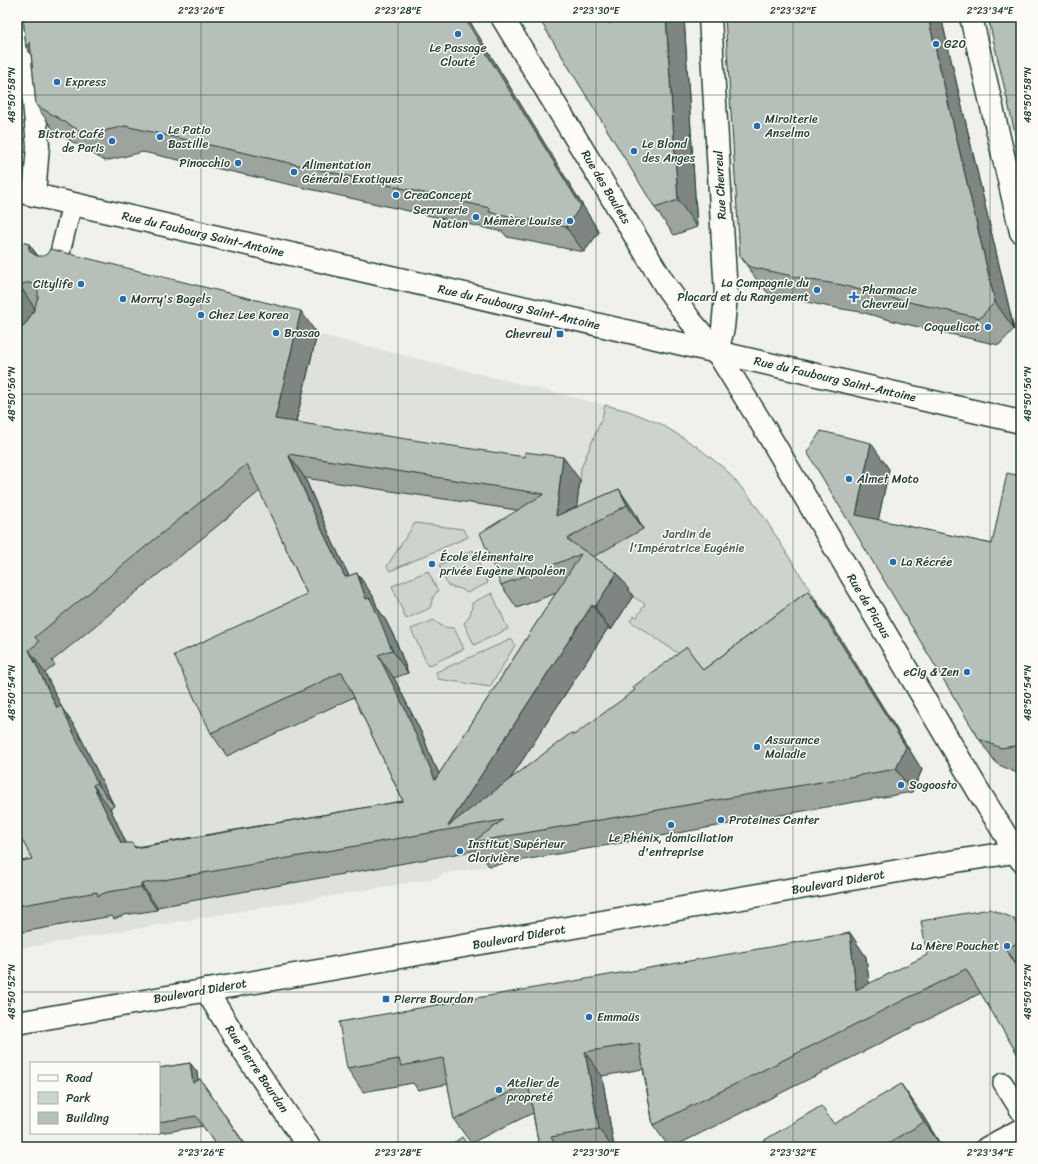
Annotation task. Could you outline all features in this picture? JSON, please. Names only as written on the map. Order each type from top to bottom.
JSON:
[{"type":"main road","points":[[26,17],[38,146],[26,193]]},
{"type":"main road","name":"Rue des Boulets","points":[[502,17],[665,285],[690,320],[717,352]]},
{"type":"main road","name":"Rue Chevreul","points":[[710,17],[726,295],[723,328],[717,352]]},
{"type":"main road","points":[[971,17],[1021,232]]},
{"type":"main road","name":"Rue du Faubourg Saint-Antoine","points":[[26,193],[1021,422]]},
{"type":"main road","name":"Rue de Picpus","points":[[717,352],[768,434],[979,792],[1020,854]]},
{"type":"main road","name":"Boulevard Diderot","points":[[17,1023],[956,861],[1020,854]]},
{"type":"main road","name":"Rue Pierre Bourdan","points":[[206,990],[246,1055],[309,1147]]},
{"type":"lane","points":[[56,269],[72,204]]},
{"type":"lane","points":[[1003,1083],[1021,1112]]},
{"type":"lane","points":[[986,1147],[1021,1128]]},
{"type":"shaded area","points":[[317,334],[605,405],[580,484],[629,594],[641,603],[642,602],[645,604],[636,617],[703,670],[489,866],[442,874],[438,878],[17,949],[17,626],[302,397]]},
{"type":"green space","name":"Jardin de l'Impératrice Eugénie","points":[[605,405],[629,411],[661,424],[696,446],[725,469],[749,496],[764,517],[825,614],[757,666],[703,670],[630,621],[634,616],[637,617],[645,604],[598,575],[573,521],[580,483],[581,468],[602,418]]},
{"type":"green space","points":[[415,523],[463,529],[468,537],[390,571],[387,566]]},
{"type":"green space","points":[[473,550],[488,583],[467,593],[461,589],[448,586],[439,565]]},
{"type":"green space","points":[[428,571],[438,591],[433,597],[430,608],[406,619],[392,586]]},
{"type":"green space","points":[[492,593],[508,629],[474,645],[464,623],[472,609],[472,603]]},
{"type":"green space","points":[[434,620],[438,624],[448,628],[454,628],[464,649],[428,666],[411,629]]},
{"type":"green space","points":[[512,639],[515,645],[490,687],[438,679],[436,672]]},
{"type":"building","points":[[23,17],[464,17],[581,206],[566,227],[489,212],[490,208],[125,126],[87,135],[36,105],[30,42],[26,47]]},
{"type":"building","points":[[538,17],[605,17],[610,24],[609,17],[666,17],[678,200],[655,208]]},
{"type":"building","points":[[725,17],[928,17],[995,302],[980,318],[882,296],[842,285],[750,267],[740,256]]},
{"type":"building","points":[[988,17],[1021,17],[1021,159]]},
{"type":"building","points":[[17,241],[29,244],[29,249],[37,256],[47,254],[50,249],[301,311],[275,419],[525,457],[525,452],[563,457],[556,516],[619,489],[627,505],[567,539],[617,573],[595,607],[592,605],[448,826],[571,733],[574,735],[635,690],[633,687],[687,647],[703,670],[808,591],[906,747],[896,769],[473,842],[503,820],[141,884],[141,887],[107,892],[98,896],[97,892],[17,906],[17,862],[32,859],[17,830],[17,327],[23,326],[27,322],[34,310],[38,297],[38,291],[36,286],[30,283],[25,283],[20,286],[17,293]],"holes":[[[288,454],[544,494],[480,533],[501,585],[581,554],[435,780],[407,713],[378,655],[392,650],[370,598],[366,599],[357,573],[345,577],[318,522]],[[247,464],[307,594],[174,655],[211,733],[342,672],[403,801],[135,848],[132,843],[121,843],[93,785],[97,783],[61,706],[57,708],[29,650],[39,642],[35,637]]]},
{"type":"building","points":[[821,431],[871,443],[856,515],[992,544],[1007,473],[1021,476],[1021,745],[1001,748],[979,739],[807,452]]},
{"type":"building","points":[[990,909],[1013,918],[1021,931],[1021,941],[1006,949],[1021,973],[1021,1060],[966,969],[653,1125],[639,1043],[585,1052],[599,1129],[551,1137],[557,1147],[539,1147],[528,1083],[454,1120],[443,1058],[401,1066],[399,1059],[347,1068],[339,1022],[850,933],[856,990],[927,955],[921,921]]},
{"type":"building","points":[[190,1063],[193,1083],[200,1079],[243,1142],[237,1147],[217,1147],[196,1116],[160,1122],[160,1068]]},
{"type":"building","points":[[901,1084],[924,1122],[883,1147],[753,1147],[821,1106],[834,1124]]},
{"type":"building","points":[[462,1137],[469,1147],[448,1147]]},
{"type":"place","name":"Le Passage Clouté","points":[[458,34]]},
{"type":"place","name":"G20","points":[[936,44]]},
{"type":"place","name":"Express","points":[[57,82]]},
{"type":"place","name":"Miroiterie Anselmo","points":[[757,126]]},
{"type":"place","name":"Le Patio Bastille","points":[[160,137]]},
{"type":"place","name":"Bistrot Café de Paris","points":[[112,141]]},
{"type":"place","name":"Le Blond des Anges","points":[[634,151]]},
{"type":"place","name":"Pinocchio","points":[[238,163]]},
{"type":"place","name":"Alimentation Générale Exotiques","points":[[294,172]]},
{"type":"place","name":"CreaConcept","points":[[396,195]]},
{"type":"place","name":"Serrurerie Nation","points":[[476,217]]},
{"type":"place","name":"Mémère Louise","points":[[570,221]]},
{"type":"place","name":"Citylife","points":[[81,284]]},
{"type":"place","name":"La Compagnie du Placard et du Rangement","points":[[817,290]]},
{"type":"place","name":"Pharmacie Chevreul","points":[[854,297]]},
{"type":"place","name":"Morry's Bagels","points":[[123,299]]},
{"type":"place","name":"Chez Lee Korea","points":[[201,315]]},
{"type":"place","name":"Coquelicot","points":[[988,327]]},
{"type":"place","name":"Brasao","points":[[276,333]]},
{"type":"place","name":"Chevreul","points":[[560,334]]},
{"type":"place","name":"Almet Moto","points":[[849,479]]},
{"type":"place","name":"La Récrée","points":[[893,562]]},
{"type":"place","name":"École élémentaire privée Eugène Napoléon","points":[[432,564]]},
{"type":"place","name":"eCig & Zen","points":[[967,672]]},
{"type":"place","name":"Assurance Maladie","points":[[757,747]]},
{"type":"place","name":"Sogoosto","points":[[901,785]]},
{"type":"place","name":"Proteines Center","points":[[721,820]]},
{"type":"place","name":"Le Phénix, domiciliation d'entreprise","points":[[671,825]]},
{"type":"place","name":"Institut Supérieur Clorivière","points":[[460,851]]},
{"type":"place","name":"La Mère Pouchet","points":[[1007,946]]},
{"type":"place","name":"Pierre Bourdan","points":[[386,999]]},
{"type":"place","name":"Emmaüs","points":[[589,1017]]},
{"type":"place","name":"Atelier de propreté","points":[[499,1090]]}]
